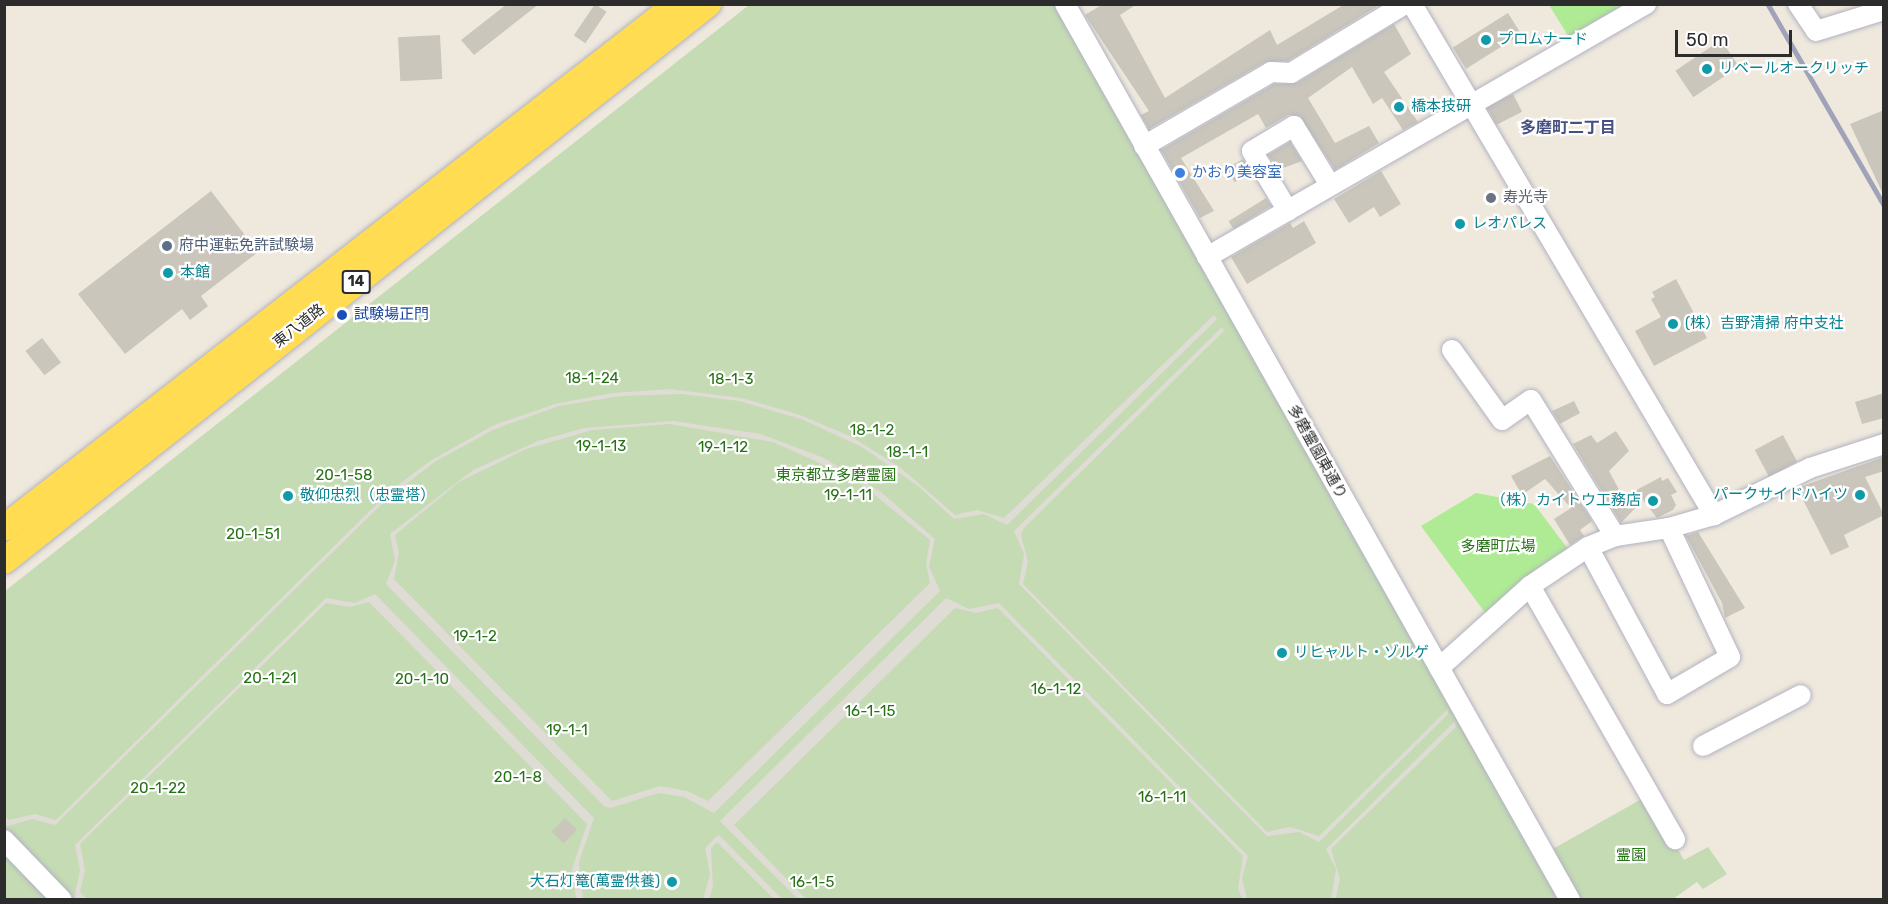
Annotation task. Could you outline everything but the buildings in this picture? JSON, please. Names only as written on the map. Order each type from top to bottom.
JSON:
[{"type":"main road","name":"東八道路","points":[[4,528],[677,4]]},
{"type":"main road","name":"東八道路","points":[[4,561],[708,4]]},
{"type":"street","name":"多磨霊園東通り","points":[[1065,4],[1570,900]]},
{"type":"street","points":[[1144,146],[1271,72],[1291,73],[1405,4]]},
{"type":"street","points":[[1412,4],[1714,514]]},
{"type":"street","points":[[1207,257],[1646,4]]},
{"type":"street","points":[[1798,4],[1816,31],[1884,10]]},
{"type":"street","points":[[1288,211],[1252,151],[1294,126],[1330,185]]},
{"type":"street","points":[[1452,350],[1502,420],[1531,400],[1615,536]]},
{"type":"street","points":[[1439,668],[1530,586],[1588,547],[1615,536],[1669,528],[1714,514],[1810,468],[1884,444]]},
{"type":"street","points":[[1588,547],[1668,694],[1730,657],[1669,528]]},
{"type":"street","points":[[1530,586],[1675,839]]},
{"type":"street","points":[[1703,747],[1801,695]]},
{"type":"street","points":[[4,840],[62,900]]},
{"type":"green space","name":"東京都立多磨霊園","points":[[1057,4],[1563,899],[5,900],[5,591],[749,5]]},
{"type":"green space","points":[[1549,5],[1622,5],[1569,37]]},
{"type":"green space","name":"多磨町広場","points":[[1476,493],[1534,504],[1574,557],[1486,614],[1421,526]]},
{"type":"green space","name":"霊園","points":[[1647,796],[1684,860],[1708,847],[1727,874],[1703,889],[1697,882],[1673,899],[1579,899],[1551,850]]},
{"type":"shaded area","points":[[1214,315],[1217,319],[1007,525],[984,514],[954,519],[918,486],[862,447],[801,419],[739,401],[681,394],[621,396],[559,406],[495,429],[436,461],[387,499],[55,825],[32,819],[5,827],[5,816],[9,820],[35,814],[56,820],[390,491],[430,461],[494,425],[555,404],[612,393],[670,389],[742,398],[800,415],[852,437],[901,468],[955,515],[977,510],[1004,518]]},
{"type":"shaded area","points":[[1222,327],[1224,331],[1024,528],[1021,535],[1028,562],[1023,584],[1267,832],[1290,827],[1319,836],[1448,709],[1448,714],[1319,842],[1299,832],[1267,836],[1019,584],[1024,554],[1014,531]]},
{"type":"shaded area","points":[[673,421],[761,434],[824,458],[881,492],[935,539],[929,566],[940,591],[714,813],[684,797],[659,793],[610,808],[604,806],[386,584],[395,560],[390,534],[473,470],[538,441],[584,428]],"holes":[[[670,424],[773,442],[855,479],[930,540],[926,563],[930,583],[708,801],[687,791],[660,786],[612,801],[394,579],[399,553],[395,535],[459,482],[526,449],[593,430]]]},
{"type":"shaded area","points":[[375,594],[594,818],[579,862],[583,899],[576,898],[572,869],[587,824],[369,602],[350,607],[326,603],[80,844],[85,870],[80,892],[87,899],[74,899],[80,870],[75,845],[326,598],[355,603]]},
{"type":"shaded area","points":[[946,598],[969,609],[999,603],[1248,856],[1242,878],[1247,899],[1242,899],[1238,888],[1243,856],[998,608],[976,613],[955,608],[734,825],[806,899],[798,899],[720,821]]},
{"type":"shaded area","points":[[1455,721],[1456,727],[1331,849],[1340,879],[1336,898],[1331,899],[1336,869],[1326,849]]},
{"type":"shaded area","points":[[718,835],[782,899],[774,899],[717,842],[711,848],[713,886],[709,899],[703,899],[710,875],[705,848]]},
{"type":"railway","points":[[1768,4],[1884,205]]},
{"type":"place","name":"プロムナード","points":[[1486,40]]},
{"type":"place","name":"リベールオークリッチ","points":[[1707,69]]},
{"type":"place","name":"橋本技研","points":[[1399,107]]},
{"type":"place","name":"かおり美容室","points":[[1180,173]]},
{"type":"place","name":"寿光寺","points":[[1491,198]]},
{"type":"place","name":"レオパレス","points":[[1460,224]]},
{"type":"place","name":"府中運転免許試験場","points":[[167,246]]},
{"type":"place","name":"本館","points":[[168,273]]},
{"type":"place","name":"試験場正門","points":[[342,315]]},
{"type":"place","name":"(株）吉野清掃 府中支社","points":[[1673,324]]},
{"type":"place","name":"パークサイドハイツ","points":[[1860,495]]},
{"type":"place","name":"敬仰忠烈（忠霊塔）","points":[[288,496]]},
{"type":"place","name":"（株）カイトウ工務店","points":[[1653,501]]},
{"type":"place","name":"リヒャルト・ゾルゲ","points":[[1282,653]]},
{"type":"place","name":"大石灯篭(萬霊供養)","points":[[672,882]]},
{"type":"district","name":"多磨町二丁目","points":[[1568,128]]},
{"type":"park label","name":"18-1-24","points":[[592,379]]},
{"type":"park label","name":"18-1-3","points":[[731,380]]},
{"type":"park label","name":"18-1-2","points":[[872,431]]},
{"type":"park label","name":"19-1-13","points":[[601,447]]},
{"type":"park label","name":"19-1-12","points":[[723,448]]},
{"type":"park label","name":"18-1-1","points":[[907,453]]},
{"type":"park label","name":"20-1-58","points":[[344,476]]},
{"type":"park label","name":"19-1-11","points":[[848,496]]},
{"type":"park label","name":"20-1-51","points":[[253,535]]},
{"type":"park label","name":"19-1-2","points":[[475,637]]},
{"type":"park label","name":"20-1-21","points":[[270,679]]},
{"type":"park label","name":"20-1-10","points":[[422,680]]},
{"type":"park label","name":"16-1-12","points":[[1056,690]]},
{"type":"park label","name":"16-1-15","points":[[870,712]]},
{"type":"park label","name":"19-1-1","points":[[567,731]]},
{"type":"park label","name":"20-1-8","points":[[518,778]]},
{"type":"park label","name":"20-1-22","points":[[158,789]]},
{"type":"park label","name":"16-1-11","points":[[1162,798]]},
{"type":"park label","name":"16-1-5","points":[[812,883]]}]
